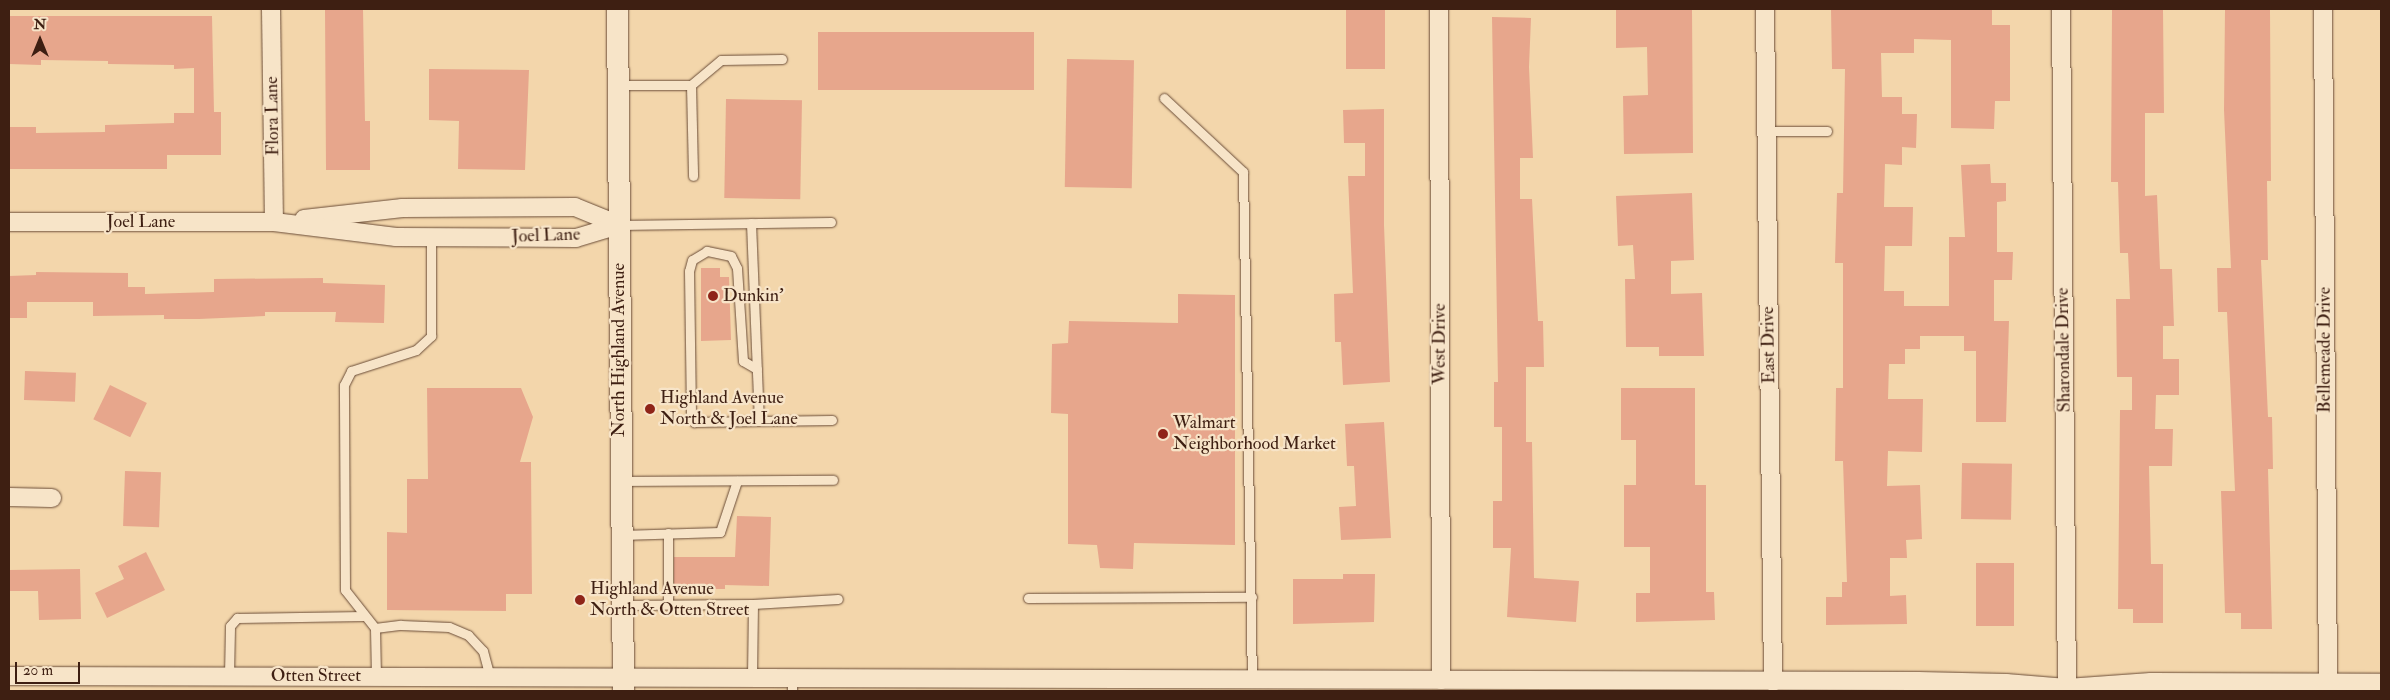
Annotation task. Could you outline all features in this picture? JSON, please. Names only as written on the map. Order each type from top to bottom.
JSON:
[{"type":"street","name":"Flora Lane","points":[[271,9],[274,222]]},
{"type":"street","name":"North Highland Avenue","points":[[617,9],[623,685]]},
{"type":"street","name":"West Drive","points":[[1439,9],[1441,680]]},
{"type":"street","name":"East Drive","points":[[1765,9],[1773,682]]},
{"type":"street","name":"Sharondale Drive","points":[[2061,9],[2067,689]]},
{"type":"street","name":"Bellemeade Drive","points":[[2323,9],[2328,687]]},
{"type":"street","name":"Joel Lane","points":[[9,222],[274,222],[402,208],[575,207],[619,225]]},
{"type":"street","name":"Joel Lane","points":[[274,222],[396,237],[576,238],[619,225]]},
{"type":"street","points":[[9,497],[52,498]]},
{"type":"street","name":"Otten Street","points":[[9,676],[490,677],[623,685],[752,679],[792,685],[1252,680],[1279,685],[1309,686],[1441,680],[1718,686],[1773,682],[1918,686],[2006,682],[2067,689],[2151,682],[2328,687],[2381,683]]},
{"type":"lane","points":[[618,85],[691,85],[721,60],[782,59]]},
{"type":"lane","points":[[691,85],[693,176]]},
{"type":"lane","points":[[1164,98],[1243,172],[1252,680]]},
{"type":"lane","points":[[1767,131],[1827,131]]},
{"type":"lane","points":[[619,225],[831,222]]},
{"type":"lane","points":[[751,224],[759,421]]},
{"type":"lane","points":[[376,676],[375,628],[345,590],[344,385],[351,371],[416,350],[431,336],[430,237]]},
{"type":"lane","points":[[757,369],[743,361],[737,268],[731,256],[720,251],[707,251],[692,260],[689,272],[691,414],[694,422],[832,420]]},
{"type":"lane","points":[[620,482],[833,480]]},
{"type":"lane","points":[[621,535],[720,532],[737,481]]},
{"type":"lane","points":[[668,534],[668,604]]},
{"type":"lane","points":[[1028,598],[1252,596]]},
{"type":"lane","points":[[622,605],[753,604],[838,599]]},
{"type":"lane","points":[[752,679],[753,604]]},
{"type":"lane","points":[[230,675],[230,626],[238,618],[364,616]]},
{"type":"lane","points":[[375,628],[401,625],[449,627],[468,635],[483,651],[490,677]]},
{"type":"building","points":[[325,9],[363,9],[365,121],[370,121],[370,170],[326,170]]},
{"type":"building","points":[[1346,9],[1385,9],[1385,69],[1346,69]]},
{"type":"building","points":[[1616,9],[1692,9],[1693,153],[1624,154],[1623,96],[1648,95],[1647,47],[1616,48]]},
{"type":"building","points":[[1831,9],[1992,9],[1992,25],[2010,25],[2010,101],[1995,101],[1994,129],[1951,128],[1951,40],[1914,39],[1914,53],[1881,53],[1882,97],[1902,97],[1902,114],[1917,114],[1916,148],[1902,147],[1902,165],[1885,164],[1884,207],[1913,207],[1912,246],[1885,246],[1884,291],[1904,291],[1904,306],[1949,306],[1949,237],[1965,237],[1961,165],[1990,164],[1991,183],[2006,183],[2006,201],[1997,202],[1997,252],[2013,252],[2012,280],[1994,280],[1994,321],[2009,321],[2006,422],[1976,422],[1976,351],[1964,351],[1964,336],[1920,336],[1920,349],[1905,349],[1905,364],[1889,364],[1888,399],[1923,399],[1922,452],[1888,451],[1887,486],[1920,485],[1922,539],[1906,540],[1907,558],[1890,558],[1890,596],[1906,595],[1907,624],[1826,625],[1826,597],[1842,597],[1842,582],[1847,582],[1843,461],[1835,461],[1836,388],[1843,388],[1843,263],[1835,263],[1837,193],[1843,193],[1845,69],[1832,69]]},
{"type":"building","points":[[2112,9],[2163,9],[2164,113],[2145,113],[2145,196],[2157,195],[2160,269],[2172,269],[2174,326],[2163,326],[2163,359],[2179,359],[2179,395],[2156,395],[2155,429],[2173,429],[2172,466],[2149,466],[2151,564],[2163,564],[2163,623],[2133,623],[2133,609],[2118,609],[2120,410],[2132,410],[2132,377],[2117,377],[2116,299],[2130,299],[2128,253],[2120,253],[2118,182],[2111,182]]},
{"type":"building","points":[[2225,9],[2270,9],[2271,181],[2267,181],[2268,260],[2261,260],[2268,417],[2272,417],[2273,469],[2268,469],[2272,629],[2241,629],[2241,613],[2225,613],[2221,491],[2235,491],[2227,312],[2218,312],[2217,268],[2231,268],[2224,110]]},
{"type":"building","points":[[9,16],[212,16],[214,112],[221,112],[221,155],[167,155],[167,169],[9,169],[9,127],[36,127],[36,133],[105,132],[105,125],[174,123],[174,113],[194,113],[194,68],[174,69],[174,65],[108,64],[108,61],[41,60],[41,65],[9,64]]},
{"type":"building","points":[[1492,17],[1531,18],[1529,67],[1533,158],[1520,158],[1520,199],[1532,199],[1538,321],[1543,321],[1544,367],[1526,367],[1526,442],[1532,442],[1534,578],[1579,581],[1576,622],[1507,617],[1511,548],[1493,548],[1493,501],[1502,501],[1502,427],[1494,427],[1494,382],[1498,382]]},
{"type":"building","points":[[818,32],[1034,32],[1034,90],[818,90]]},
{"type":"building","points":[[1067,59],[1134,60],[1132,188],[1065,187]]},
{"type":"building","points":[[429,69],[529,70],[525,170],[458,169],[459,121],[429,120]]},
{"type":"building","points":[[726,99],[802,100],[800,199],[724,198]]},
{"type":"building","points":[[1384,109],[1384,225],[1390,382],[1343,385],[1341,342],[1335,342],[1334,294],[1353,293],[1348,176],[1365,176],[1365,143],[1344,143],[1343,110]]},
{"type":"building","points":[[1692,193],[1694,260],[1671,261],[1671,294],[1702,293],[1704,356],[1659,356],[1659,347],[1626,347],[1625,279],[1635,279],[1633,245],[1618,246],[1616,196]]},
{"type":"building","points":[[701,268],[720,268],[720,277],[729,277],[731,340],[701,341]]},
{"type":"building","points":[[36,272],[128,273],[128,287],[145,287],[145,294],[214,292],[214,279],[323,278],[323,283],[385,285],[384,323],[335,322],[336,312],[265,312],[265,316],[199,319],[164,319],[164,315],[93,316],[93,302],[27,302],[27,318],[9,318],[9,276],[36,275]]},
{"type":"building","points":[[1178,294],[1235,295],[1235,545],[1134,543],[1133,569],[1100,568],[1097,545],[1068,544],[1068,414],[1051,413],[1052,344],[1068,343],[1069,321],[1178,323]]},
{"type":"building","points":[[25,371],[76,373],[75,402],[24,400]]},
{"type":"building","points":[[110,385],[147,403],[130,437],[93,419]]},
{"type":"building","points":[[427,388],[521,388],[533,417],[520,462],[531,462],[532,594],[506,594],[506,611],[387,610],[387,532],[407,533],[407,479],[428,479]]},
{"type":"building","points":[[1621,388],[1695,388],[1695,485],[1706,485],[1706,592],[1714,592],[1715,620],[1636,622],[1636,593],[1650,593],[1650,547],[1624,547],[1624,485],[1636,485],[1636,440],[1621,440]]},
{"type":"building","points":[[1384,422],[1391,538],[1341,540],[1339,507],[1356,506],[1354,466],[1347,466],[1345,424]]},
{"type":"building","points":[[1962,463],[2012,464],[2011,520],[1961,519]]},
{"type":"building","points":[[125,471],[161,472],[159,527],[123,526]]},
{"type":"building","points":[[737,516],[771,517],[769,586],[725,585],[725,589],[674,589],[674,557],[735,557]]},
{"type":"building","points":[[146,552],[165,590],[107,618],[95,593],[124,579],[118,566]]},
{"type":"building","points":[[1976,563],[2014,563],[2014,626],[1976,626]]},
{"type":"building","points":[[80,569],[81,619],[39,620],[38,591],[9,591],[9,570]]},
{"type":"building","points":[[1343,574],[1375,574],[1374,622],[1293,624],[1293,579],[1343,579]]},
{"type":"place","name":"Dunkin'","points":[[713,296]]},
{"type":"place","name":"Highland Avenue North & Joel Lane","points":[[650,409]]},
{"type":"place","name":"Walmart Neighborhood Market","points":[[1163,434]]},
{"type":"place","name":"Highland Avenue North & Otten Street","points":[[580,600]]}]
